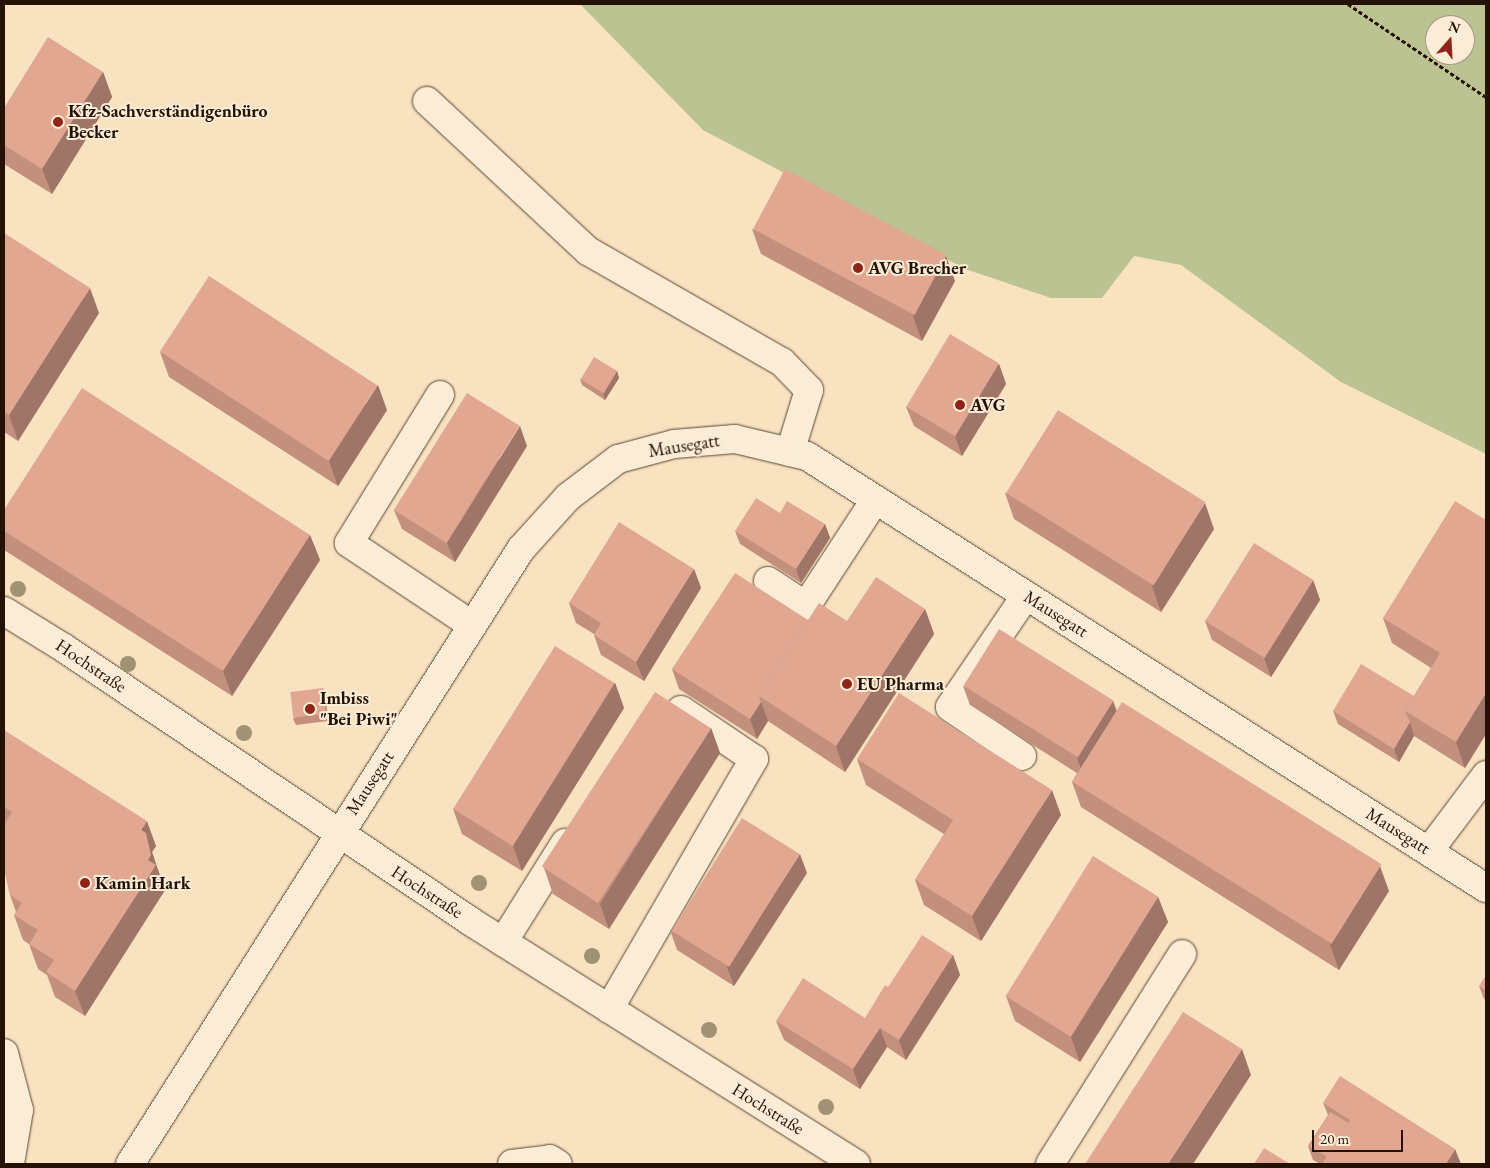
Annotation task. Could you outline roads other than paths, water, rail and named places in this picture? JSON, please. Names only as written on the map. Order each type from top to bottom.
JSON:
[{"type":"street","points":[[427,101],[588,251],[782,362],[809,390],[790,452]]},
{"type":"street","points":[[440,395],[349,543],[472,625]]},
{"type":"street","name":"Mausegatt","points":[[130,1164],[337,833],[521,549],[568,497],[618,459],[674,444],[735,439],[807,456],[1486,888]]},
{"type":"street","points":[[768,581],[806,606],[876,500]]},
{"type":"street","points":[[1022,756],[950,707],[1026,595]]},
{"type":"street","name":"Hochstraße","points":[[4,611],[64,648],[337,833],[503,942],[856,1164]]},
{"type":"street","points":[[609,1009],[754,759],[658,695]]},
{"type":"street","points":[[1429,851],[1486,775]]},
{"type":"street","points":[[503,942],[581,818]]},
{"type":"street","points":[[1050,1164],[1182,954]]},
{"type":"street","points":[[4,1053],[19,1110],[10,1164]]},
{"type":"street","points":[[512,1164],[550,1159],[558,1164]]},
{"type":"place","name":"Kfz-Sachverständigenbüro Becker","points":[[58,122]]},
{"type":"place","name":"AVG Brecher","points":[[858,268]]},
{"type":"place","name":"AVG","points":[[960,405]]},
{"type":"place","name":"EU Pharma","points":[[847,684]]},
{"type":"place","name":"Imbiss \"Bei Piwi\"","points":[[310,709]]},
{"type":"place","name":"Kamin Hark","points":[[85,883]]}]
